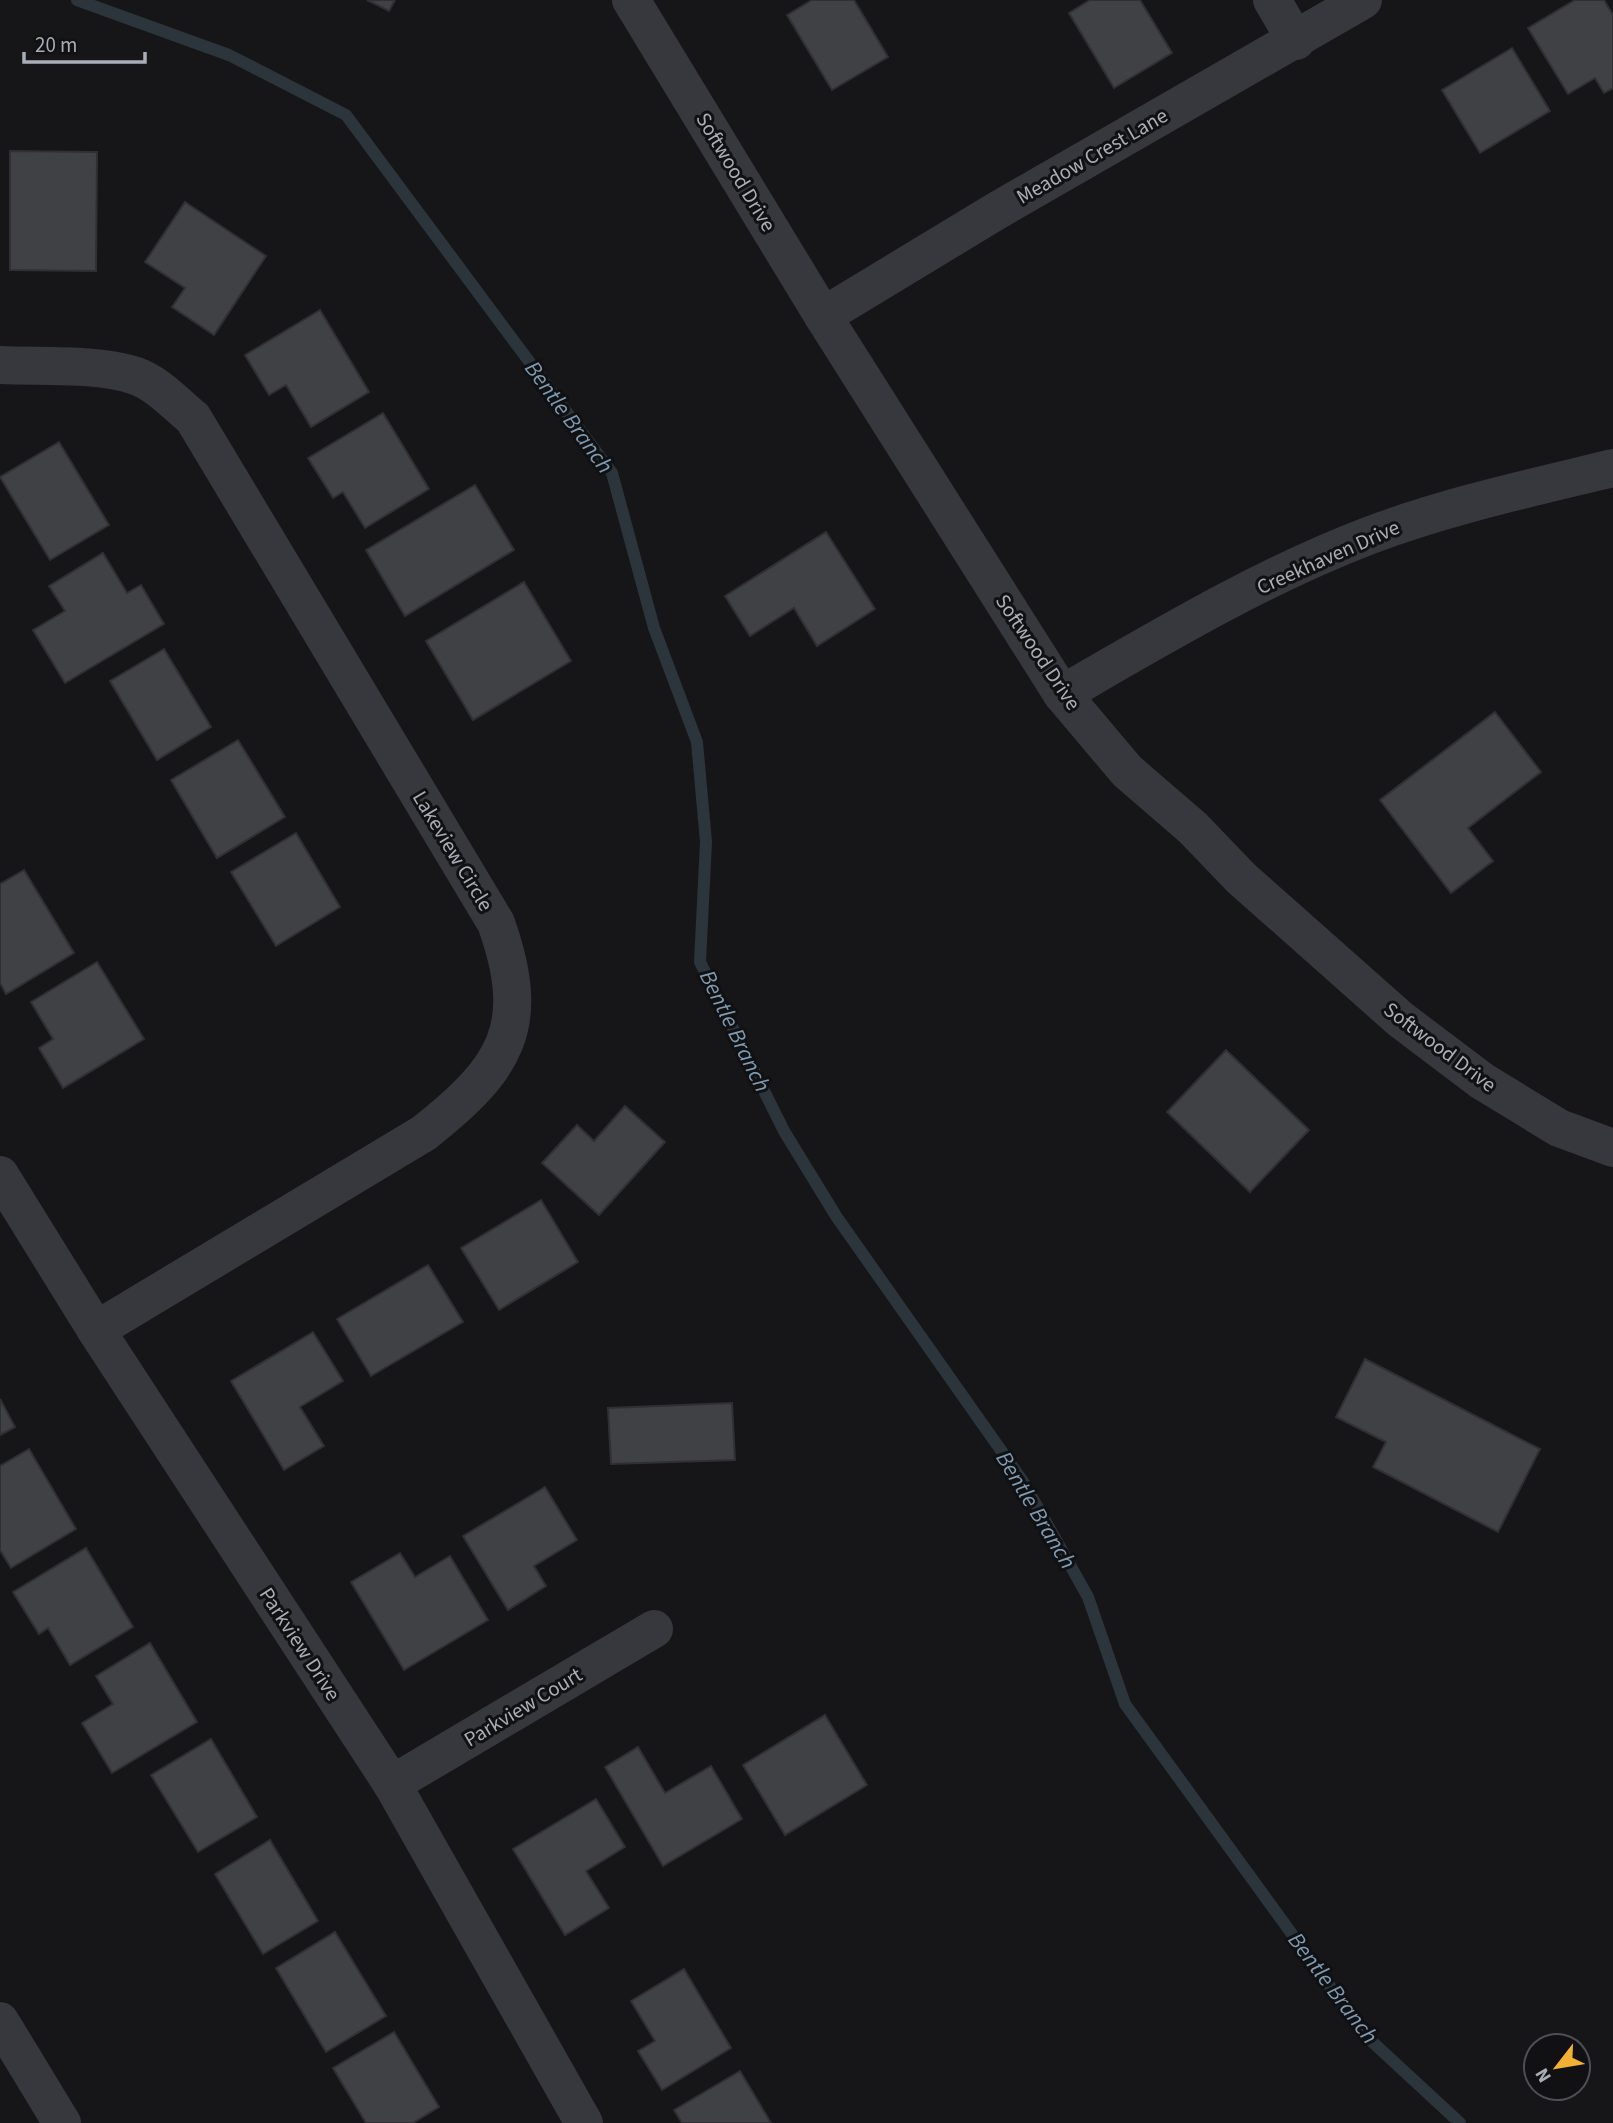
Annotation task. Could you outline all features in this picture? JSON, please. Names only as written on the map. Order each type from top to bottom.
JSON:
[{"type":"street","name":"Softwood Drive","points":[[631,0],[823,316],[1062,694],[1127,771],[1193,828],[1241,878],[1400,1019],[1482,1081],[1559,1129],[1613,1148]]},
{"type":"street","points":[[1272,0],[1296,41]]},
{"type":"street","name":"Meadow Crest Lane","points":[[823,316],[998,210],[1296,41],[1363,0]]},
{"type":"street","name":"Lakeview Circle","points":[[0,365],[95,369],[137,376],[165,394],[193,418],[496,923],[510,963],[513,1003],[507,1038],[490,1072],[458,1106],[424,1133],[96,1330]]},
{"type":"street","name":"Creekhaven Drive","points":[[1062,694],[1182,625],[1301,565],[1367,537],[1428,515],[1613,468]]},
{"type":"street","name":"Parkview Drive","points":[[0,1175],[96,1330],[392,1784],[584,2123]]},
{"type":"street","name":"Parkview Court","points":[[392,1784],[654,1629]]},
{"type":"street","points":[[0,2021],[62,2123]]},
{"type":"building","points":[[367,0],[395,0],[389,11]]},
{"type":"building","points":[[812,0],[854,0],[888,57],[832,90],[787,15]]},
{"type":"building","points":[[1090,0],[1140,0],[1172,53],[1114,88],[1069,13]]},
{"type":"building","points":[[1575,0],[1604,0],[1613,15],[1613,88],[1604,93],[1595,78],[1568,94],[1528,28]]},
{"type":"building","points":[[1512,48],[1550,111],[1480,153],[1442,90]]},
{"type":"building","points":[[10,151],[97,152],[96,271],[10,270]]},
{"type":"building","points":[[185,202],[266,256],[214,335],[172,307],[185,288],[145,262]]},
{"type":"building","points":[[320,310],[369,392],[311,427],[286,385],[269,395],[245,355]]},
{"type":"building","points":[[383,413],[429,489],[365,528],[343,492],[333,498],[308,458]]},
{"type":"building","points":[[59,442],[109,525],[50,560],[0,477]]},
{"type":"building","points":[[475,485],[514,550],[405,616],[366,550]]},
{"type":"building","points":[[826,532],[875,609],[817,646],[794,608],[750,636],[725,596]]},
{"type":"building","points":[[103,553],[127,593],[141,585],[164,624],[65,683],[33,630],[65,611],[49,586]]},
{"type":"building","points":[[524,582],[571,661],[473,720],[426,641]]},
{"type":"building","points":[[164,649],[211,727],[157,760],[110,681]]},
{"type":"building","points":[[1495,712],[1541,772],[1468,828],[1493,861],[1451,893],[1380,800]]},
{"type":"building","points":[[238,740],[285,817],[217,858],[171,780]]},
{"type":"building","points":[[296,833],[340,907],[276,946],[231,872]]},
{"type":"building","points":[[24,870],[74,953],[6,994],[0,983],[0,884]]},
{"type":"building","points":[[97,962],[144,1039],[63,1088],[39,1048],[53,1039],[31,1002]]},
{"type":"building","points":[[1226,1050],[1309,1130],[1250,1192],[1167,1112]]},
{"type":"building","points":[[625,1106],[665,1142],[599,1215],[542,1163],[577,1125],[594,1141]]},
{"type":"building","points":[[541,1200],[578,1262],[499,1310],[461,1248]]},
{"type":"building","points":[[428,1265],[463,1322],[371,1376],[337,1319]]},
{"type":"building","points":[[313,1332],[343,1381],[300,1407],[324,1446],[284,1470],[231,1381]]},
{"type":"building","points":[[1365,1359],[1540,1449],[1498,1532],[1373,1467],[1386,1442],[1336,1417]]},
{"type":"building","points":[[0,1399],[15,1427],[0,1435]]},
{"type":"building","points":[[732,1403],[735,1460],[611,1464],[608,1408]]},
{"type":"building","points":[[29,1449],[76,1529],[11,1568],[0,1550],[0,1466]]},
{"type":"building","points":[[545,1487],[577,1540],[534,1566],[546,1586],[508,1610],[463,1536]]},
{"type":"building","points":[[86,1548],[133,1627],[70,1665],[48,1628],[39,1634],[13,1592]]},
{"type":"building","points":[[400,1553],[415,1577],[450,1556],[488,1620],[404,1670],[351,1582]]},
{"type":"building","points":[[150,1643],[197,1722],[112,1773],[82,1723],[113,1704],[96,1676]]},
{"type":"building","points":[[825,1715],[867,1785],[785,1835],[743,1765]]},
{"type":"building","points":[[211,1739],[257,1817],[198,1852],[151,1775]]},
{"type":"building","points":[[638,1747],[665,1793],[711,1766],[742,1819],[663,1866],[605,1767]]},
{"type":"building","points":[[596,1799],[625,1847],[586,1871],[609,1908],[565,1935],[513,1849]]},
{"type":"building","points":[[270,1840],[318,1921],[263,1954],[215,1874]]},
{"type":"building","points":[[335,1932],[386,2016],[326,2052],[276,1968]]},
{"type":"building","points":[[684,1969],[731,2048],[662,2090],[638,2051],[655,2041],[631,2001]]},
{"type":"building","points":[[394,2032],[439,2107],[413,2123],[366,2123],[333,2068]]},
{"type":"building","points":[[740,2071],[771,2123],[682,2123],[674,2110]]},
{"type":"waterway","name":"Bentle Branch","points":[[77,0],[229,55],[346,115],[612,473],[654,628],[697,742],[706,842],[700,962],[784,1131],[836,1216],[1024,1483],[1088,1597],[1125,1704],[1366,2036],[1460,2123]]}]
